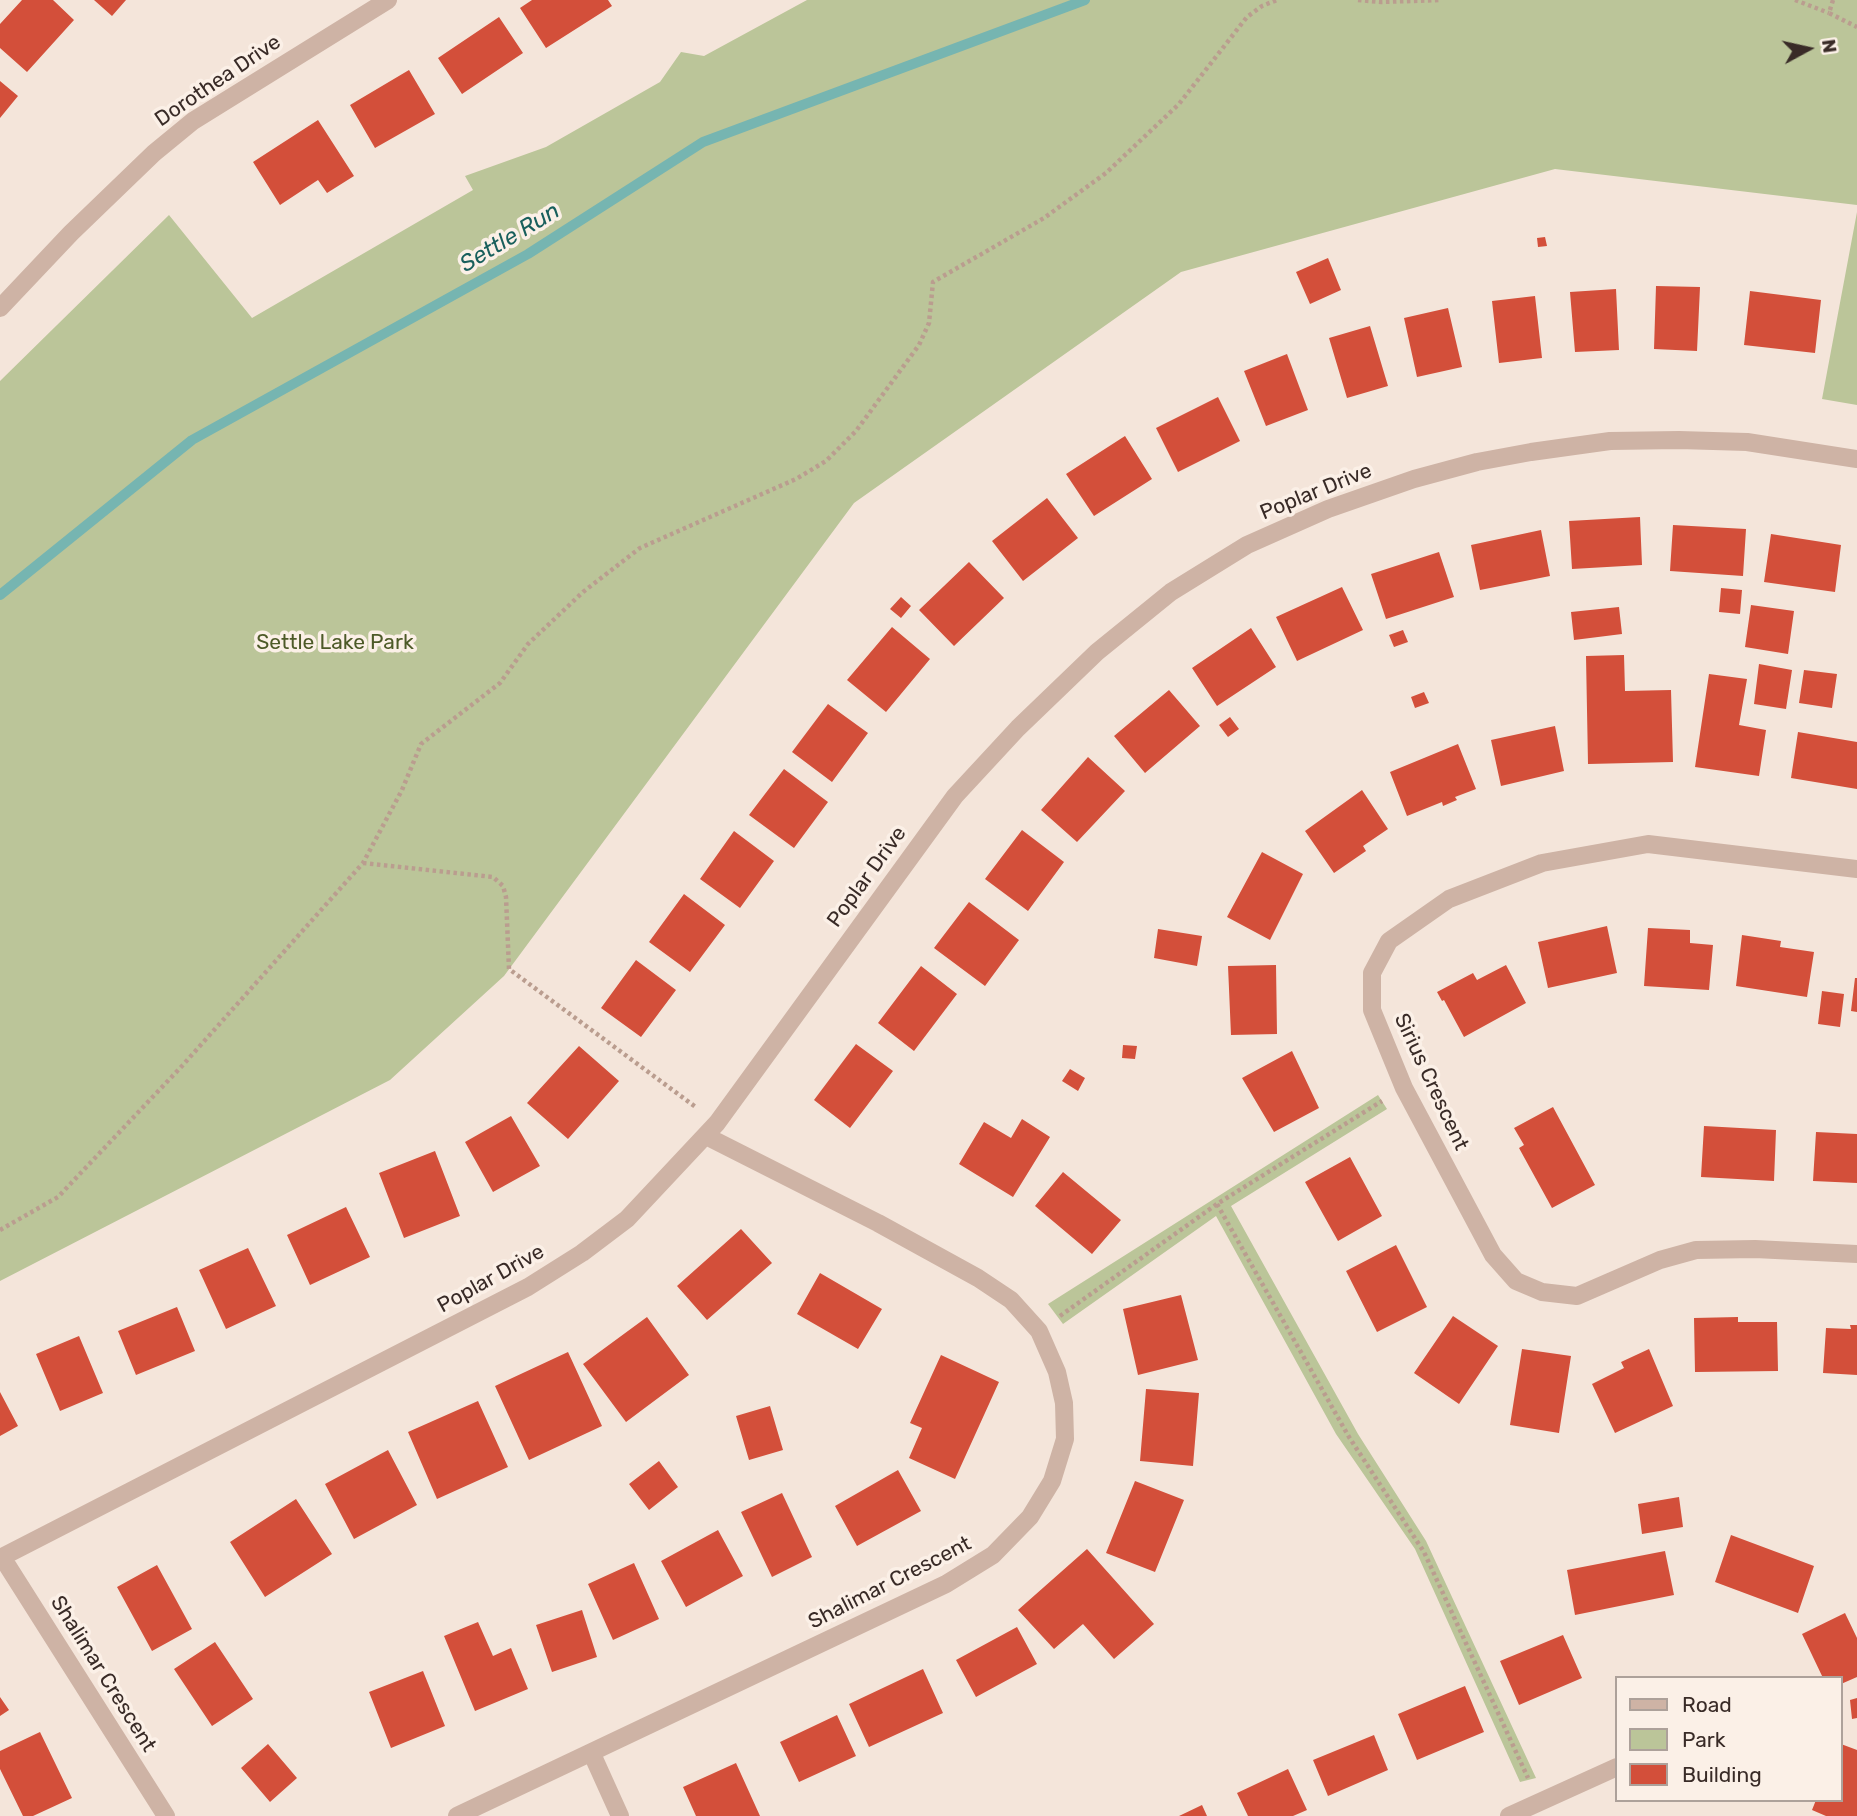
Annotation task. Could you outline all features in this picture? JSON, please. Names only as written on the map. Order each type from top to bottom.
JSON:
[{"type":"street","name":"Dorothea Drive","points":[[0,308],[71,233],[153,153],[193,121],[388,0]]},
{"type":"street","name":"Poplar Drive","points":[[1,1558],[528,1287],[582,1253],[627,1219],[712,1130],[955,796],[1018,728],[1097,652],[1171,592],[1247,545],[1328,509],[1414,479],[1477,462],[1531,452],[1610,441],[1678,440],[1747,442],[1857,459]]},
{"type":"street","name":"Sirius Crescent","points":[[1857,869],[1648,844],[1542,863],[1449,899],[1389,941],[1372,973],[1372,1010],[1404,1088],[1493,1255],[1516,1280],[1542,1292],[1577,1296],[1660,1260],[1696,1250],[1755,1249],[1857,1254]]},
{"type":"street","name":"Shalimar Crescent","points":[[457,1816],[946,1584],[993,1555],[1030,1517],[1052,1481],[1065,1439],[1064,1403],[1057,1372],[1039,1331],[1011,1300],[978,1278],[712,1130]]},
{"type":"street","name":"Shalimar Crescent","points":[[1,1558],[166,1816]]},
{"type":"street","points":[[592,1754],[620,1816]]},
{"type":"street","points":[[1509,1816],[1616,1768]]},
{"type":"path","points":[[0,1230],[58,1197],[183,1066],[363,863],[402,790],[421,744],[500,683],[528,644],[583,592],[640,548],[796,479],[826,461],[856,432],[919,345],[929,323],[933,282],[1044,218],[1106,173],[1179,104],[1247,17],[1262,6],[1277,0]]},
{"type":"path","points":[[1358,0],[1441,0]]},
{"type":"path","points":[[1794,0],[1857,27]]},
{"type":"path","points":[[1829,13],[1833,0]]},
{"type":"path","points":[[363,863],[493,877],[503,886],[506,897],[509,969],[712,1130]]},
{"type":"path","points":[[1039,1331],[1217,1204],[1404,1088]]},
{"type":"path","points":[[1217,1204],[1349,1437],[1424,1552],[1539,1802]]},
{"type":"green space","name":"Settle Lake Park","points":[[807,0],[1857,0],[1857,205],[1555,169],[1181,272],[854,503],[504,976],[390,1080],[0,1281],[0,381],[169,215],[252,318],[473,190],[465,176],[546,147],[660,82],[681,52],[704,56]]},
{"type":"green space","points":[[1857,212],[1857,405],[1822,399]]},
{"type":"green space","points":[[1378,1095],[1387,1109],[1231,1206],[1358,1434],[1426,1541],[1536,1778],[1520,1782],[1415,1549],[1336,1434],[1216,1216],[1063,1324],[1048,1304]]},
{"type":"building","points":[[22,0],[53,0],[74,20],[27,72],[0,48],[0,24]]},
{"type":"building","points":[[94,0],[126,0],[112,16]]},
{"type":"building","points":[[532,0],[608,0],[612,6],[546,48],[520,8]]},
{"type":"building","points":[[499,17],[523,53],[462,94],[438,58]]},
{"type":"building","points":[[409,70],[435,114],[375,148],[350,105]]},
{"type":"building","points":[[0,81],[18,96],[0,118]]},
{"type":"building","points":[[318,120],[354,176],[327,193],[318,180],[280,205],[253,162]]},
{"type":"building","points":[[1545,237],[1547,246],[1538,247],[1537,238]]},
{"type":"building","points":[[1328,258],[1341,290],[1310,304],[1296,272]]},
{"type":"building","points":[[1656,286],[1700,287],[1697,351],[1654,349]]},
{"type":"building","points":[[1616,289],[1619,350],[1575,352],[1570,292]]},
{"type":"building","points":[[1750,291],[1821,300],[1815,353],[1744,345]]},
{"type":"building","points":[[1535,296],[1542,358],[1499,363],[1492,301]]},
{"type":"building","points":[[1448,308],[1462,367],[1417,377],[1404,318]]},
{"type":"building","points":[[1370,326],[1388,386],[1347,398],[1329,338]]},
{"type":"building","points":[[1287,354],[1308,410],[1266,426],[1244,371]]},
{"type":"building","points":[[1218,397],[1240,441],[1178,472],[1156,428]]},
{"type":"building","points":[[1125,436],[1152,479],[1094,516],[1066,474]]},
{"type":"building","points":[[1047,498],[1078,538],[1023,581],[992,541]]},
{"type":"building","points":[[1640,517],[1642,565],[1572,569],[1569,521]]},
{"type":"building","points":[[1673,525],[1746,529],[1743,576],[1670,571]]},
{"type":"building","points":[[1541,530],[1550,576],[1480,590],[1471,545]]},
{"type":"building","points":[[1771,534],[1841,545],[1835,592],[1764,582]]},
{"type":"building","points":[[1439,552],[1454,597],[1386,619],[1371,574]]},
{"type":"building","points":[[969,562],[1004,598],[954,646],[919,610]]},
{"type":"building","points":[[1342,587],[1363,630],[1297,661],[1276,617]]},
{"type":"building","points":[[1721,588],[1742,590],[1740,614],[1719,612]]},
{"type":"building","points":[[901,597],[911,606],[901,618],[890,609]]},
{"type":"building","points":[[1751,605],[1794,611],[1788,654],[1745,647]]},
{"type":"building","points":[[1619,607],[1622,634],[1574,640],[1571,612]]},
{"type":"building","points":[[892,627],[930,659],[886,712],[847,680]]},
{"type":"building","points":[[1251,628],[1276,667],[1217,706],[1192,668]]},
{"type":"building","points":[[1403,630],[1408,642],[1394,647],[1389,635]]},
{"type":"building","points":[[1624,655],[1625,691],[1671,690],[1673,762],[1588,764],[1586,656]]},
{"type":"building","points":[[1759,664],[1792,670],[1786,709],[1754,704]]},
{"type":"building","points":[[1804,670],[1837,674],[1832,708],[1799,703]]},
{"type":"building","points":[[1709,674],[1747,679],[1739,725],[1766,730],[1759,776],[1695,767]]},
{"type":"building","points":[[1169,690],[1200,726],[1145,773],[1114,736]]},
{"type":"building","points":[[1424,692],[1429,703],[1415,708],[1411,697]]},
{"type":"building","points":[[828,704],[868,733],[832,782],[792,752]]},
{"type":"building","points":[[1230,717],[1239,729],[1228,737],[1219,725]]},
{"type":"building","points":[[1555,726],[1564,771],[1501,786],[1491,740]]},
{"type":"building","points":[[1798,732],[1857,742],[1857,789],[1791,778]]},
{"type":"building","points":[[1458,744],[1476,789],[1455,797],[1457,800],[1443,806],[1442,802],[1407,816],[1390,772]]},
{"type":"building","points":[[1088,757],[1125,791],[1077,842],[1041,810]]},
{"type":"building","points":[[784,769],[828,802],[794,848],[749,815]]},
{"type":"building","points":[[1362,790],[1388,829],[1363,846],[1366,851],[1334,873],[1305,831]]},
{"type":"building","points":[[1022,830],[1064,862],[1028,911],[985,879]]},
{"type":"building","points":[[734,831],[774,861],[740,908],[700,879]]},
{"type":"building","points":[[1262,852],[1303,874],[1270,940],[1227,917]]},
{"type":"building","points":[[684,894],[725,925],[690,972],[649,942]]},
{"type":"building","points":[[969,902],[1019,940],[985,986],[934,948]]},
{"type":"building","points":[[1607,926],[1617,973],[1548,988],[1538,942]]},
{"type":"building","points":[[1648,928],[1690,930],[1690,943],[1713,945],[1709,990],[1644,986]]},
{"type":"building","points":[[1158,929],[1202,936],[1197,966],[1154,958]]},
{"type":"building","points":[[1742,935],[1781,941],[1780,947],[1814,952],[1807,997],[1736,986]]},
{"type":"building","points":[[636,960],[676,990],[641,1037],[601,1008]]},
{"type":"building","points":[[1276,965],[1277,1034],[1231,1035],[1228,966]]},
{"type":"building","points":[[1506,965],[1526,1003],[1464,1037],[1437,992],[1473,973],[1477,980]]},
{"type":"building","points":[[921,966],[957,994],[914,1051],[878,1023]]},
{"type":"building","points":[[1857,978],[1857,1012],[1851,1011]]},
{"type":"building","points":[[1822,991],[1844,994],[1840,1027],[1818,1024]]},
{"type":"building","points":[[856,1044],[893,1071],[850,1128],[814,1100]]},
{"type":"building","points":[[1123,1045],[1137,1046],[1135,1059],[1122,1058]]},
{"type":"building","points":[[579,1046],[619,1081],[568,1139],[527,1103]]},
{"type":"building","points":[[1292,1051],[1319,1108],[1274,1132],[1242,1078]]},
{"type":"building","points":[[1070,1069],[1085,1078],[1078,1091],[1062,1081]]},
{"type":"building","points":[[1553,1107],[1595,1185],[1552,1208],[1519,1148],[1524,1145],[1514,1128]]},
{"type":"building","points":[[511,1116],[540,1166],[493,1192],[465,1142]]},
{"type":"building","points":[[1022,1119],[1050,1137],[1013,1197],[959,1164],[984,1122],[1011,1138]]},
{"type":"building","points":[[1704,1126],[1776,1130],[1774,1181],[1701,1177]]},
{"type":"building","points":[[1816,1132],[1857,1134],[1857,1183],[1813,1181]]},
{"type":"building","points":[[435,1151],[460,1216],[404,1238],[379,1173]]},
{"type":"building","points":[[1350,1157],[1382,1216],[1338,1241],[1305,1182]]},
{"type":"building","points":[[1063,1172],[1121,1220],[1092,1254],[1035,1206]]},
{"type":"building","points":[[346,1207],[370,1257],[310,1285],[287,1235]]},
{"type":"building","points":[[741,1229],[772,1263],[707,1320],[677,1286]]},
{"type":"building","points":[[1396,1245],[1427,1307],[1377,1332],[1346,1271]]},
{"type":"building","points":[[248,1248],[276,1306],[226,1329],[199,1270]]},
{"type":"building","points":[[820,1273],[882,1309],[858,1349],[797,1314]]},
{"type":"building","points":[[1181,1295],[1198,1360],[1138,1375],[1123,1309]]},
{"type":"building","points":[[177,1307],[195,1351],[136,1375],[118,1331]]},
{"type":"building","points":[[1453,1316],[1498,1346],[1459,1404],[1414,1373]]},
{"type":"building","points":[[647,1317],[689,1375],[626,1422],[583,1364]]},
{"type":"building","points":[[1738,1317],[1738,1322],[1777,1322],[1778,1371],[1695,1372],[1694,1318]]},
{"type":"building","points":[[1850,1325],[1857,1325],[1857,1375],[1823,1373],[1826,1328],[1851,1329]]},
{"type":"building","points":[[79,1336],[103,1393],[60,1411],[36,1354]]},
{"type":"building","points":[[1522,1349],[1571,1356],[1559,1433],[1510,1425]]},
{"type":"building","points":[[1649,1349],[1673,1406],[1615,1433],[1592,1384],[1624,1368],[1621,1362]]},
{"type":"building","points":[[568,1352],[602,1426],[529,1460],[495,1386]]},
{"type":"building","points":[[941,1355],[999,1382],[955,1479],[909,1458],[922,1428],[910,1423]]},
{"type":"building","points":[[1146,1389],[1199,1393],[1193,1466],[1140,1461]]},
{"type":"building","points":[[0,1392],[18,1426],[0,1436]]},
{"type":"building","points":[[478,1401],[508,1467],[437,1499],[408,1432]]},
{"type":"building","points":[[770,1406],[783,1450],[749,1460],[736,1416]]},
{"type":"building","points":[[388,1450],[417,1505],[354,1539],[325,1484]]},
{"type":"building","points":[[659,1461],[678,1487],[649,1510],[629,1484]]},
{"type":"building","points":[[898,1470],[921,1511],[857,1546],[835,1506]]},
{"type":"building","points":[[1135,1481],[1184,1500],[1155,1572],[1106,1553]]},
{"type":"building","points":[[782,1493],[812,1557],[772,1577],[741,1512]]},
{"type":"building","points":[[1679,1497],[1683,1527],[1642,1534],[1638,1504]]},
{"type":"building","points":[[296,1499],[332,1554],[265,1597],[230,1542]]},
{"type":"building","points":[[718,1530],[743,1576],[686,1607],[661,1561]]},
{"type":"building","points":[[1731,1535],[1814,1566],[1798,1613],[1715,1582]]},
{"type":"building","points":[[1087,1549],[1154,1624],[1114,1659],[1083,1624],[1054,1649],[1018,1610]]},
{"type":"building","points":[[1665,1551],[1674,1595],[1575,1615],[1567,1570]]},
{"type":"building","points":[[634,1563],[659,1619],[613,1640],[588,1584]]},
{"type":"building","points":[[157,1565],[192,1629],[152,1651],[117,1587]]},
{"type":"building","points":[[582,1610],[597,1657],[552,1672],[536,1625]]},
{"type":"building","points":[[1845,1613],[1857,1638],[1857,1677],[1843,1683],[1843,1676],[1822,1676],[1802,1634]]},
{"type":"building","points":[[478,1622],[493,1656],[511,1648],[528,1689],[475,1711],[444,1636]]},
{"type":"building","points":[[1017,1627],[1037,1664],[976,1697],[956,1660]]},
{"type":"building","points":[[1563,1635],[1582,1678],[1519,1705],[1500,1661]]},
{"type":"building","points":[[215,1642],[253,1699],[212,1726],[174,1669]]},
{"type":"building","points":[[923,1669],[943,1713],[869,1747],[849,1704]]},
{"type":"building","points":[[423,1671],[445,1726],[391,1748],[369,1692]]},
{"type":"building","points":[[1465,1686],[1484,1732],[1417,1760],[1398,1714]]},
{"type":"building","points":[[0,1697],[9,1710],[0,1716]]},
{"type":"building","points":[[1857,1698],[1857,1718],[1852,1719],[1850,1700]]},
{"type":"building","points":[[837,1715],[856,1756],[799,1782],[780,1742]]},
{"type":"building","points":[[40,1732],[72,1798],[33,1816],[23,1816],[0,1769],[0,1751]]},
{"type":"building","points":[[1374,1735],[1388,1770],[1328,1796],[1313,1760]]},
{"type":"building","points":[[268,1744],[297,1778],[270,1802],[241,1768]]},
{"type":"building","points":[[1843,1745],[1857,1750],[1857,1816],[1826,1816],[1812,1810],[1815,1802],[1843,1802]]},
{"type":"building","points":[[736,1763],[760,1816],[696,1816],[683,1787]]},
{"type":"building","points":[[1288,1769],[1307,1810],[1293,1816],[1248,1816],[1237,1793]]},
{"type":"building","points":[[1202,1805],[1207,1816],[1179,1816]]},
{"type":"waterway","name":"Settle Run","points":[[0,595],[192,440],[528,254],[703,142],[1085,0]]}]
